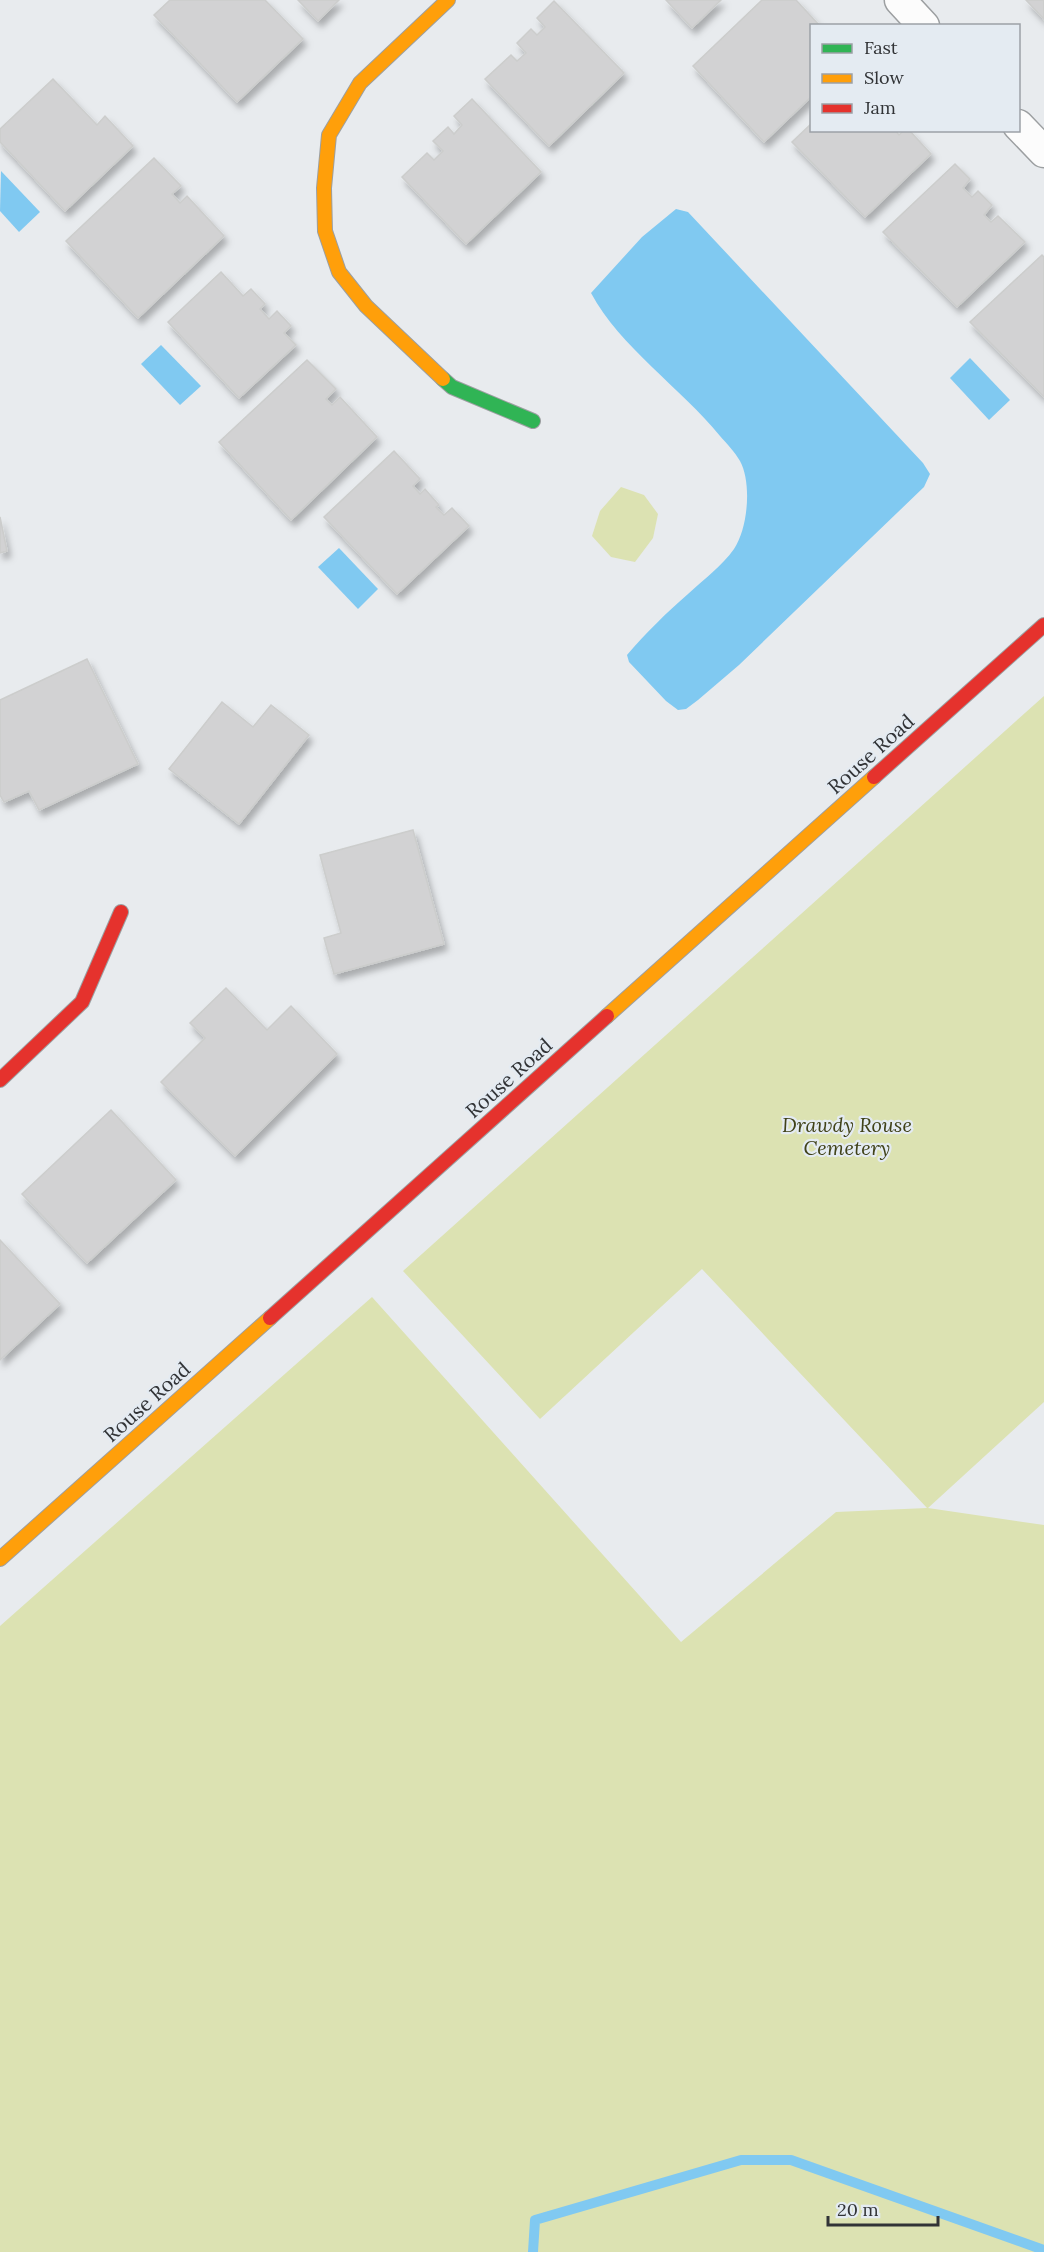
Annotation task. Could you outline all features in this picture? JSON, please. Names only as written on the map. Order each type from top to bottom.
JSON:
[{"type":"street","points":[[448,0],[360,83],[329,135],[324,188],[325,231],[339,272],[366,306],[452,387],[533,421]]},
{"type":"street","points":[[900,0],[922,24]]},
{"type":"street","points":[[1020,127],[1044,152]]},
{"type":"street","name":"Rouse Road","points":[[0,1559],[1044,625]]},
{"type":"street","points":[[0,1080],[82,1002],[121,912]]},
{"type":"green space","points":[[621,487],[644,495],[658,514],[653,538],[635,562],[611,557],[592,536],[600,511]]},
{"type":"green space","name":"Drawdy Rouse Cemetery","points":[[1044,696],[1044,1402],[928,1508],[1044,1525],[1044,2252],[0,2252],[0,1626],[372,1297],[681,1642],[836,1512],[927,1508],[702,1269],[540,1419],[403,1271]]},
{"type":"water","points":[[1,171],[40,212],[19,232],[0,211]]},
{"type":"water","points":[[676,209],[688,212],[923,463],[930,474],[924,487],[739,665],[686,709],[678,710],[666,701],[629,662],[627,655],[656,623],[718,567],[734,549],[743,529],[747,505],[744,470],[733,451],[704,418],[618,331],[603,313],[591,293],[642,237]]},
{"type":"water","points":[[161,345],[201,386],[180,405],[141,364]]},
{"type":"water","points":[[970,358],[1010,400],[989,420],[950,378]]},
{"type":"water","points":[[339,548],[378,589],[358,609],[318,567]]},
{"type":"building","points":[[170,0],[265,0],[303,39],[237,102],[154,15]]},
{"type":"building","points":[[298,0],[339,0],[318,21]]},
{"type":"building","points":[[666,0],[721,0],[692,28]]},
{"type":"building","points":[[762,0],[796,0],[818,24],[810,24],[810,98],[764,142],[693,66]]},
{"type":"building","points":[[1026,0],[1044,0],[1044,19]]},
{"type":"building","points":[[554,1],[624,73],[549,146],[485,79],[511,55],[517,61],[526,53],[517,43],[531,29],[537,35],[545,27],[537,18]]},
{"type":"building","points":[[53,79],[97,125],[105,116],[133,146],[65,211],[0,142],[0,129]]},
{"type":"building","points":[[472,99],[541,172],[466,244],[402,177],[427,153],[434,160],[443,151],[433,141],[448,127],[454,134],[462,125],[454,116]]},
{"type":"building","points":[[810,125],[810,132],[897,132],[899,135],[902,132],[911,132],[931,154],[865,217],[792,142]]},
{"type":"building","points":[[154,158],[181,186],[172,194],[180,203],[187,196],[224,236],[138,318],[66,241]]},
{"type":"building","points":[[955,164],[970,179],[963,188],[972,197],[978,191],[992,205],[984,215],[991,222],[998,216],[1025,242],[957,307],[883,232]]},
{"type":"building","points":[[1042,255],[1044,257],[1044,397],[970,322]]},
{"type":"building","points":[[221,272],[243,296],[251,289],[265,304],[260,309],[269,319],[277,311],[291,326],[284,333],[296,345],[239,398],[168,322]]},
{"type":"building","points":[[307,360],[336,389],[326,399],[332,405],[340,397],[377,437],[291,520],[219,442]]},
{"type":"building","points":[[394,451],[420,479],[413,486],[420,494],[425,489],[439,505],[436,507],[444,515],[452,508],[469,526],[397,594],[324,517]]},
{"type":"building","points":[[0,517],[7,551],[0,553]]},
{"type":"building","points":[[87,659],[138,764],[39,810],[29,791],[4,802],[0,795],[0,700]]},
{"type":"building","points":[[222,702],[253,727],[271,705],[309,735],[239,824],[169,769]]},
{"type":"building","points":[[413,830],[444,944],[334,974],[324,938],[341,933],[320,855]]},
{"type":"building","points":[[226,988],[267,1030],[291,1006],[337,1054],[235,1156],[161,1082],[205,1038],[190,1023]]},
{"type":"building","points":[[111,1110],[176,1180],[87,1263],[22,1194]]},
{"type":"building","points":[[0,1240],[60,1304],[0,1360]]},
{"type":"waterway","points":[[533,2252],[535,2220],[741,2160],[791,2160],[1044,2250]]},
{"type":"traffic: fast","points":[[443,379],[452,387],[533,421]]},
{"type":"traffic: slow","points":[[443,379],[366,306],[339,272],[325,231],[324,188],[329,135],[360,83],[448,0]]},
{"type":"traffic: slow","points":[[607,1016],[874,777]]},
{"type":"traffic: slow","points":[[0,1559],[270,1318]]},
{"type":"traffic: jam","points":[[874,777],[1044,625]]},
{"type":"traffic: jam","points":[[0,1080],[82,1002],[121,912]]},
{"type":"traffic: jam","points":[[270,1318],[607,1016]]}]
